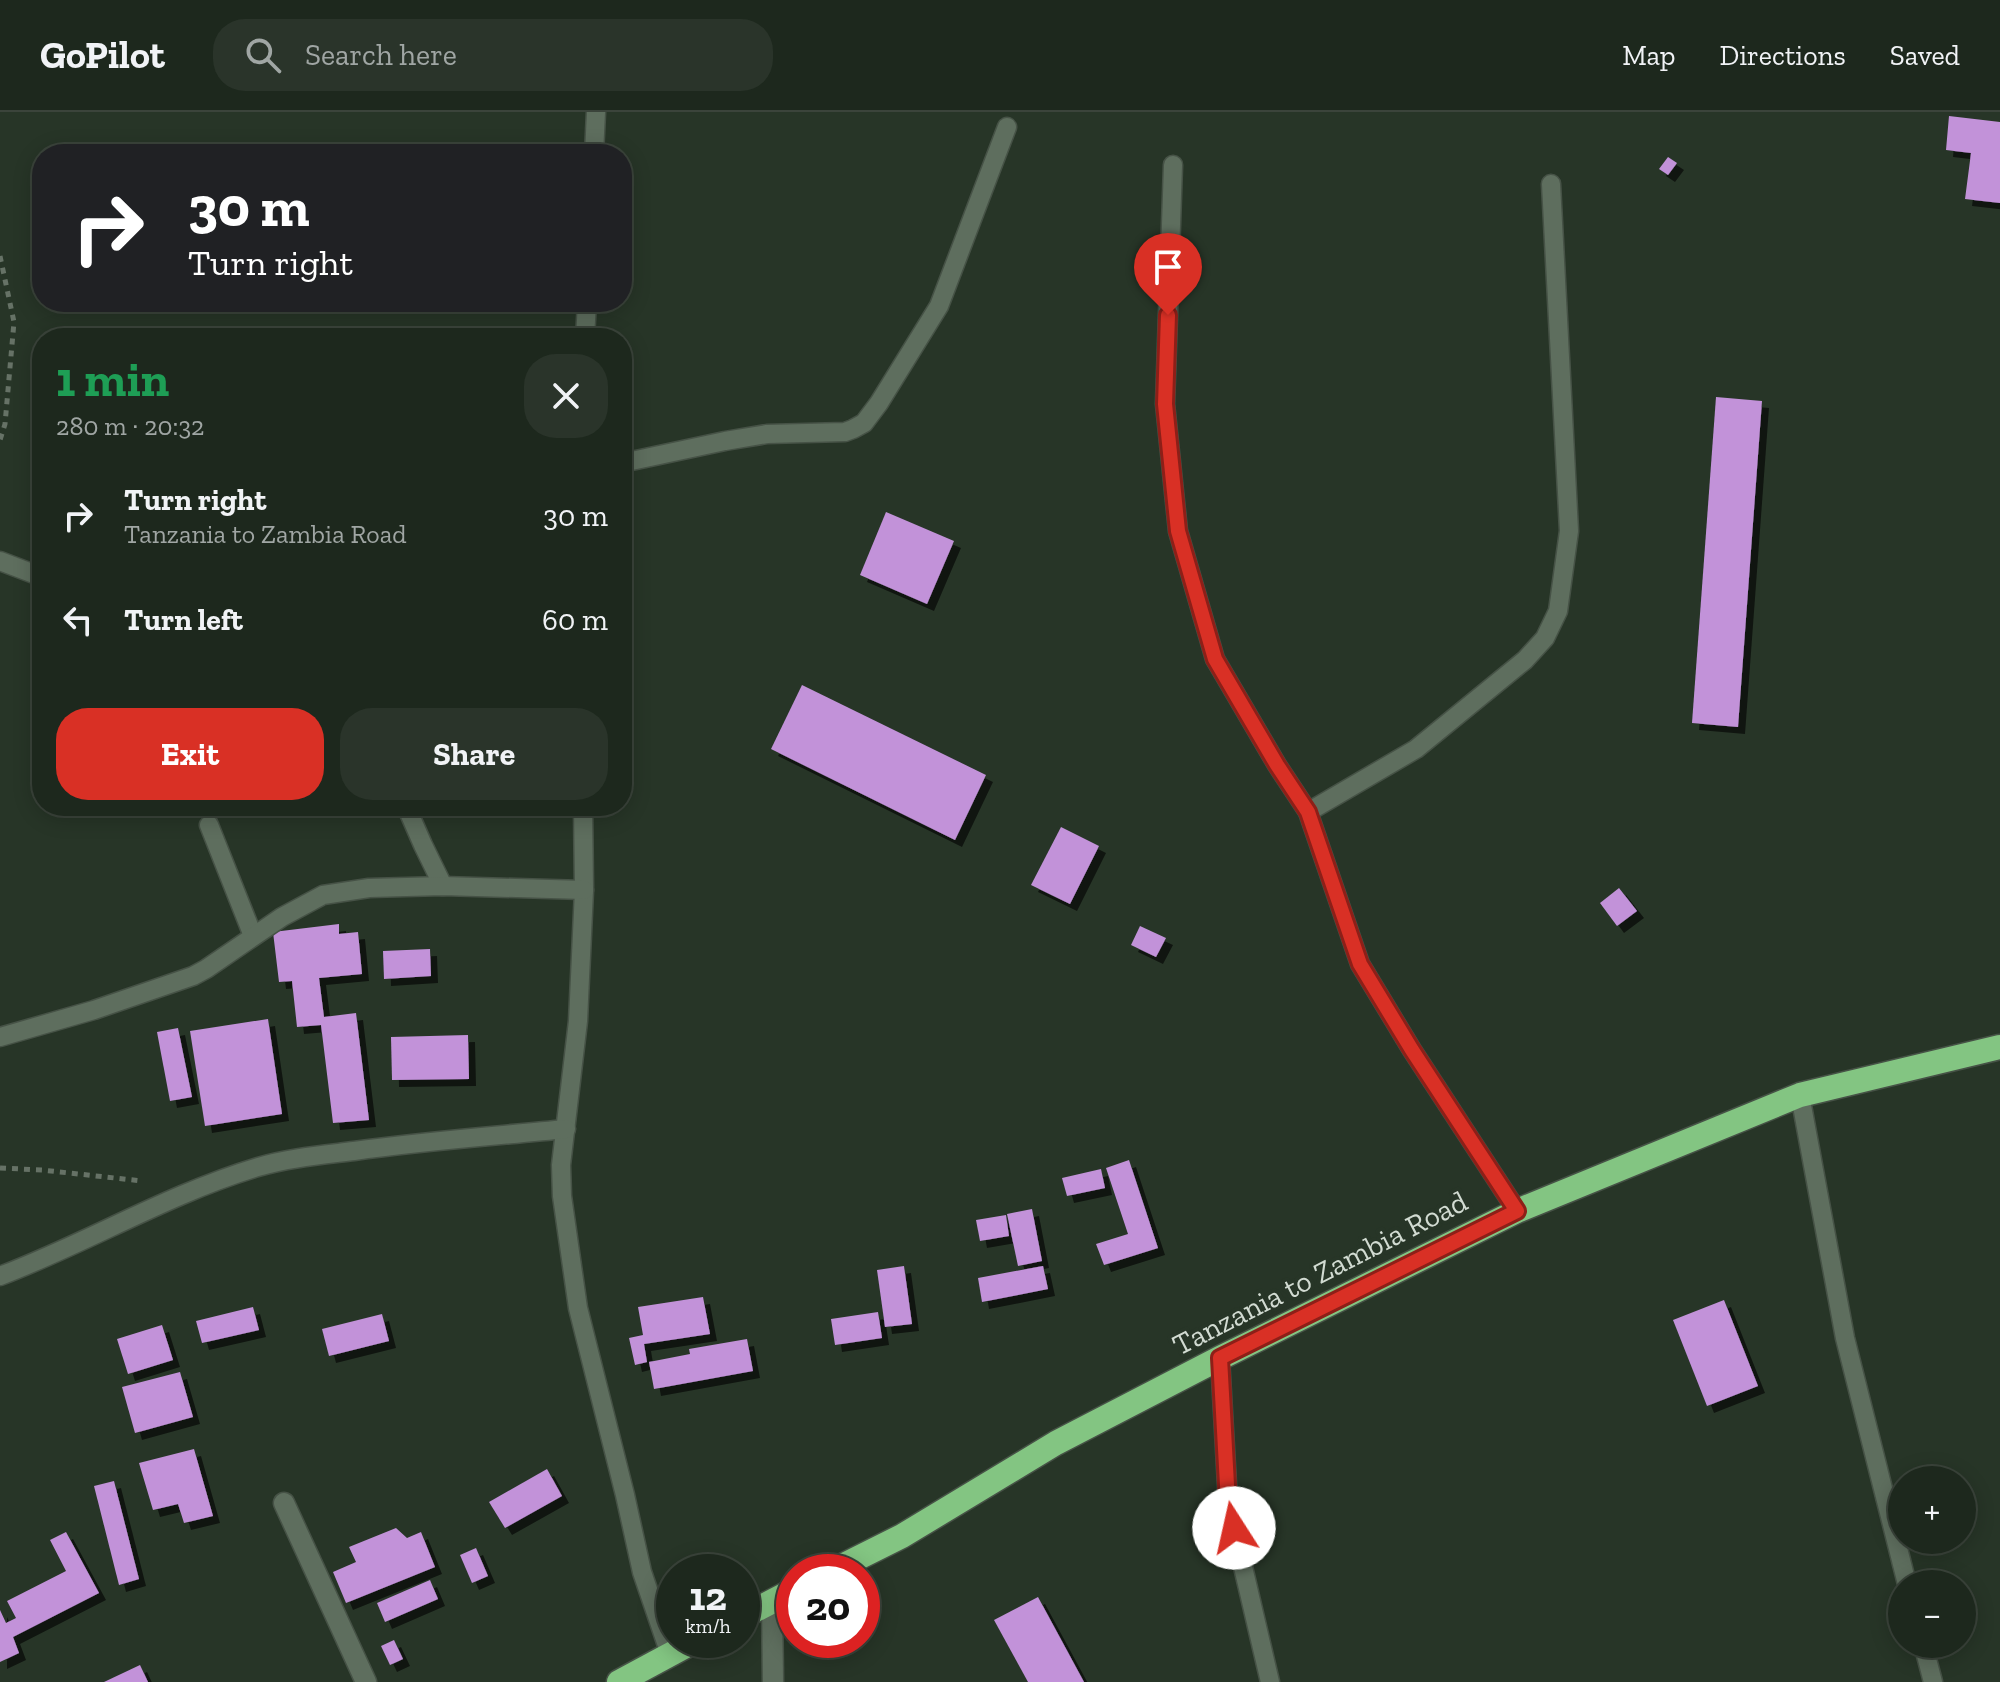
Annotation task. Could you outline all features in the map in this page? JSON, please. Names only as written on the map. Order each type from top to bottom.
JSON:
[{"type":"highway","name":"Tanzania to Zambia Road","points":[[866,1554],[902,1536],[1056,1443],[1517,1211],[1800,1095],[2000,1047]]},
{"type":"highway","points":[[760,1607],[776,1599]]},
{"type":"highway","points":[[619,1682],[663,1658]]},
{"type":"street","points":[[284,1503],[366,1682]]},
{"type":"street","points":[[772,1601],[773,1682]]},
{"type":"lane","points":[[594,144],[596,112]]},
{"type":"lane","points":[[632,461],[767,434],[845,432],[864,423],[939,306],[1007,127]]},
{"type":"lane","points":[[1173,165],[1165,404],[1178,531],[1215,659],[1308,812],[1360,964],[1517,1211]]},
{"type":"lane","points":[[1308,812],[1416,749],[1477,700],[1525,660],[1545,638],[1558,611],[1569,531],[1551,184]]},
{"type":"lane","points":[[0,561],[32,573]]},
{"type":"lane","points":[[411,816],[443,886]]},
{"type":"lane","points":[[583,816],[584,890],[578,1021],[561,1182],[578,1308],[642,1572],[656,1613]]},
{"type":"lane","points":[[209,825],[253,936]]},
{"type":"lane","points":[[0,1037],[94,1010],[193,976],[293,910],[323,895],[369,888],[443,886],[584,890]]},
{"type":"lane","points":[[1800,1095],[1845,1338],[1903,1570]]},
{"type":"lane","points":[[0,1276],[40,1261],[163,1203],[259,1166],[394,1145],[566,1129]]},
{"type":"lane","points":[[1220,1358],[1228,1503],[1270,1682]]},
{"type":"lane","points":[[1927,1658],[1933,1682]]},
{"type":"path","points":[[0,256],[14,322],[5,424],[0,440]]},
{"type":"path","points":[[0,1168],[154,1183]]},
{"type":"building","points":[[1949,116],[2000,122],[2000,203],[1965,199],[1971,153],[1946,150]]},
{"type":"building","points":[[1668,157],[1677,163],[1668,175],[1659,169]]},
{"type":"building","points":[[1716,397],[1762,401],[1738,727],[1692,723]]},
{"type":"building","points":[[886,512],[954,541],[927,604],[860,575]]},
{"type":"building","points":[[802,685],[986,775],[955,840],[771,749]]},
{"type":"building","points":[[1061,827],[1099,846],[1070,904],[1031,885]]},
{"type":"building","points":[[1619,888],[1637,911],[1617,926],[1600,903]]},
{"type":"building","points":[[339,924],[339,934],[358,932],[362,974],[319,978],[324,1017],[356,1013],[369,1120],[333,1123],[321,1025],[297,1027],[292,981],[279,982],[273,932]]},
{"type":"building","points":[[1140,926],[1166,938],[1156,957],[1131,945]]},
{"type":"building","points":[[430,949],[431,976],[384,979],[383,951]]},
{"type":"building","points":[[268,1019],[282,1114],[205,1126],[190,1031]]},
{"type":"building","points":[[178,1028],[192,1097],[170,1101],[157,1032]]},
{"type":"building","points":[[468,1035],[469,1079],[392,1080],[391,1037]]},
{"type":"building","points":[[1129,1160],[1158,1248],[1104,1265],[1096,1244],[1128,1234],[1106,1168]]},
{"type":"building","points":[[1101,1169],[1105,1188],[1067,1196],[1062,1178]]},
{"type":"building","points":[[1032,1209],[1042,1261],[1018,1266],[1007,1214]]},
{"type":"building","points":[[1006,1215],[1009,1236],[980,1241],[976,1220]]},
{"type":"building","points":[[904,1266],[912,1324],[885,1327],[877,1270]]},
{"type":"building","points":[[1043,1266],[1048,1289],[982,1302],[978,1278]]},
{"type":"building","points":[[703,1297],[710,1334],[644,1344],[647,1362],[635,1365],[629,1338],[643,1335],[638,1307]]},
{"type":"building","points":[[1724,1300],[1758,1386],[1707,1406],[1673,1320]]},
{"type":"building","points":[[253,1307],[259,1330],[202,1343],[196,1321]]},
{"type":"building","points":[[878,1312],[882,1338],[835,1345],[831,1319]]},
{"type":"building","points":[[382,1314],[389,1341],[329,1356],[322,1329]]},
{"type":"building","points":[[162,1325],[173,1360],[128,1374],[117,1339]]},
{"type":"building","points":[[747,1339],[753,1371],[654,1389],[649,1362],[690,1354],[689,1349]]},
{"type":"building","points":[[180,1372],[193,1417],[135,1433],[122,1387]]},
{"type":"building","points":[[194,1449],[213,1516],[184,1523],[178,1504],[153,1510],[139,1463]]},
{"type":"building","points":[[547,1469],[562,1496],[505,1528],[489,1502]]},
{"type":"building","points":[[114,1481],[139,1579],[119,1585],[94,1486]]},
{"type":"building","points":[[396,1528],[407,1538],[421,1532],[435,1567],[346,1603],[333,1572],[356,1562],[349,1547]]},
{"type":"building","points":[[66,1532],[99,1593],[13,1637],[19,1653],[0,1662],[0,1610],[6,1623],[16,1618],[7,1601],[66,1571],[50,1540]]},
{"type":"building","points":[[476,1548],[488,1576],[472,1583],[460,1555]]},
{"type":"building","points":[[430,1580],[438,1599],[385,1622],[377,1603]]},
{"type":"building","points":[[1038,1597],[1084,1682],[1028,1682],[994,1620]]},
{"type":"building","points":[[394,1640],[403,1659],[390,1665],[381,1646]]},
{"type":"building","points":[[140,1665],[148,1682],[104,1682]]},
{"type":"route","points":[[1168,315],[1165,404],[1178,531],[1215,659],[1308,812],[1360,964],[1517,1211],[1220,1358],[1228,1503],[1234,1528]]}]
